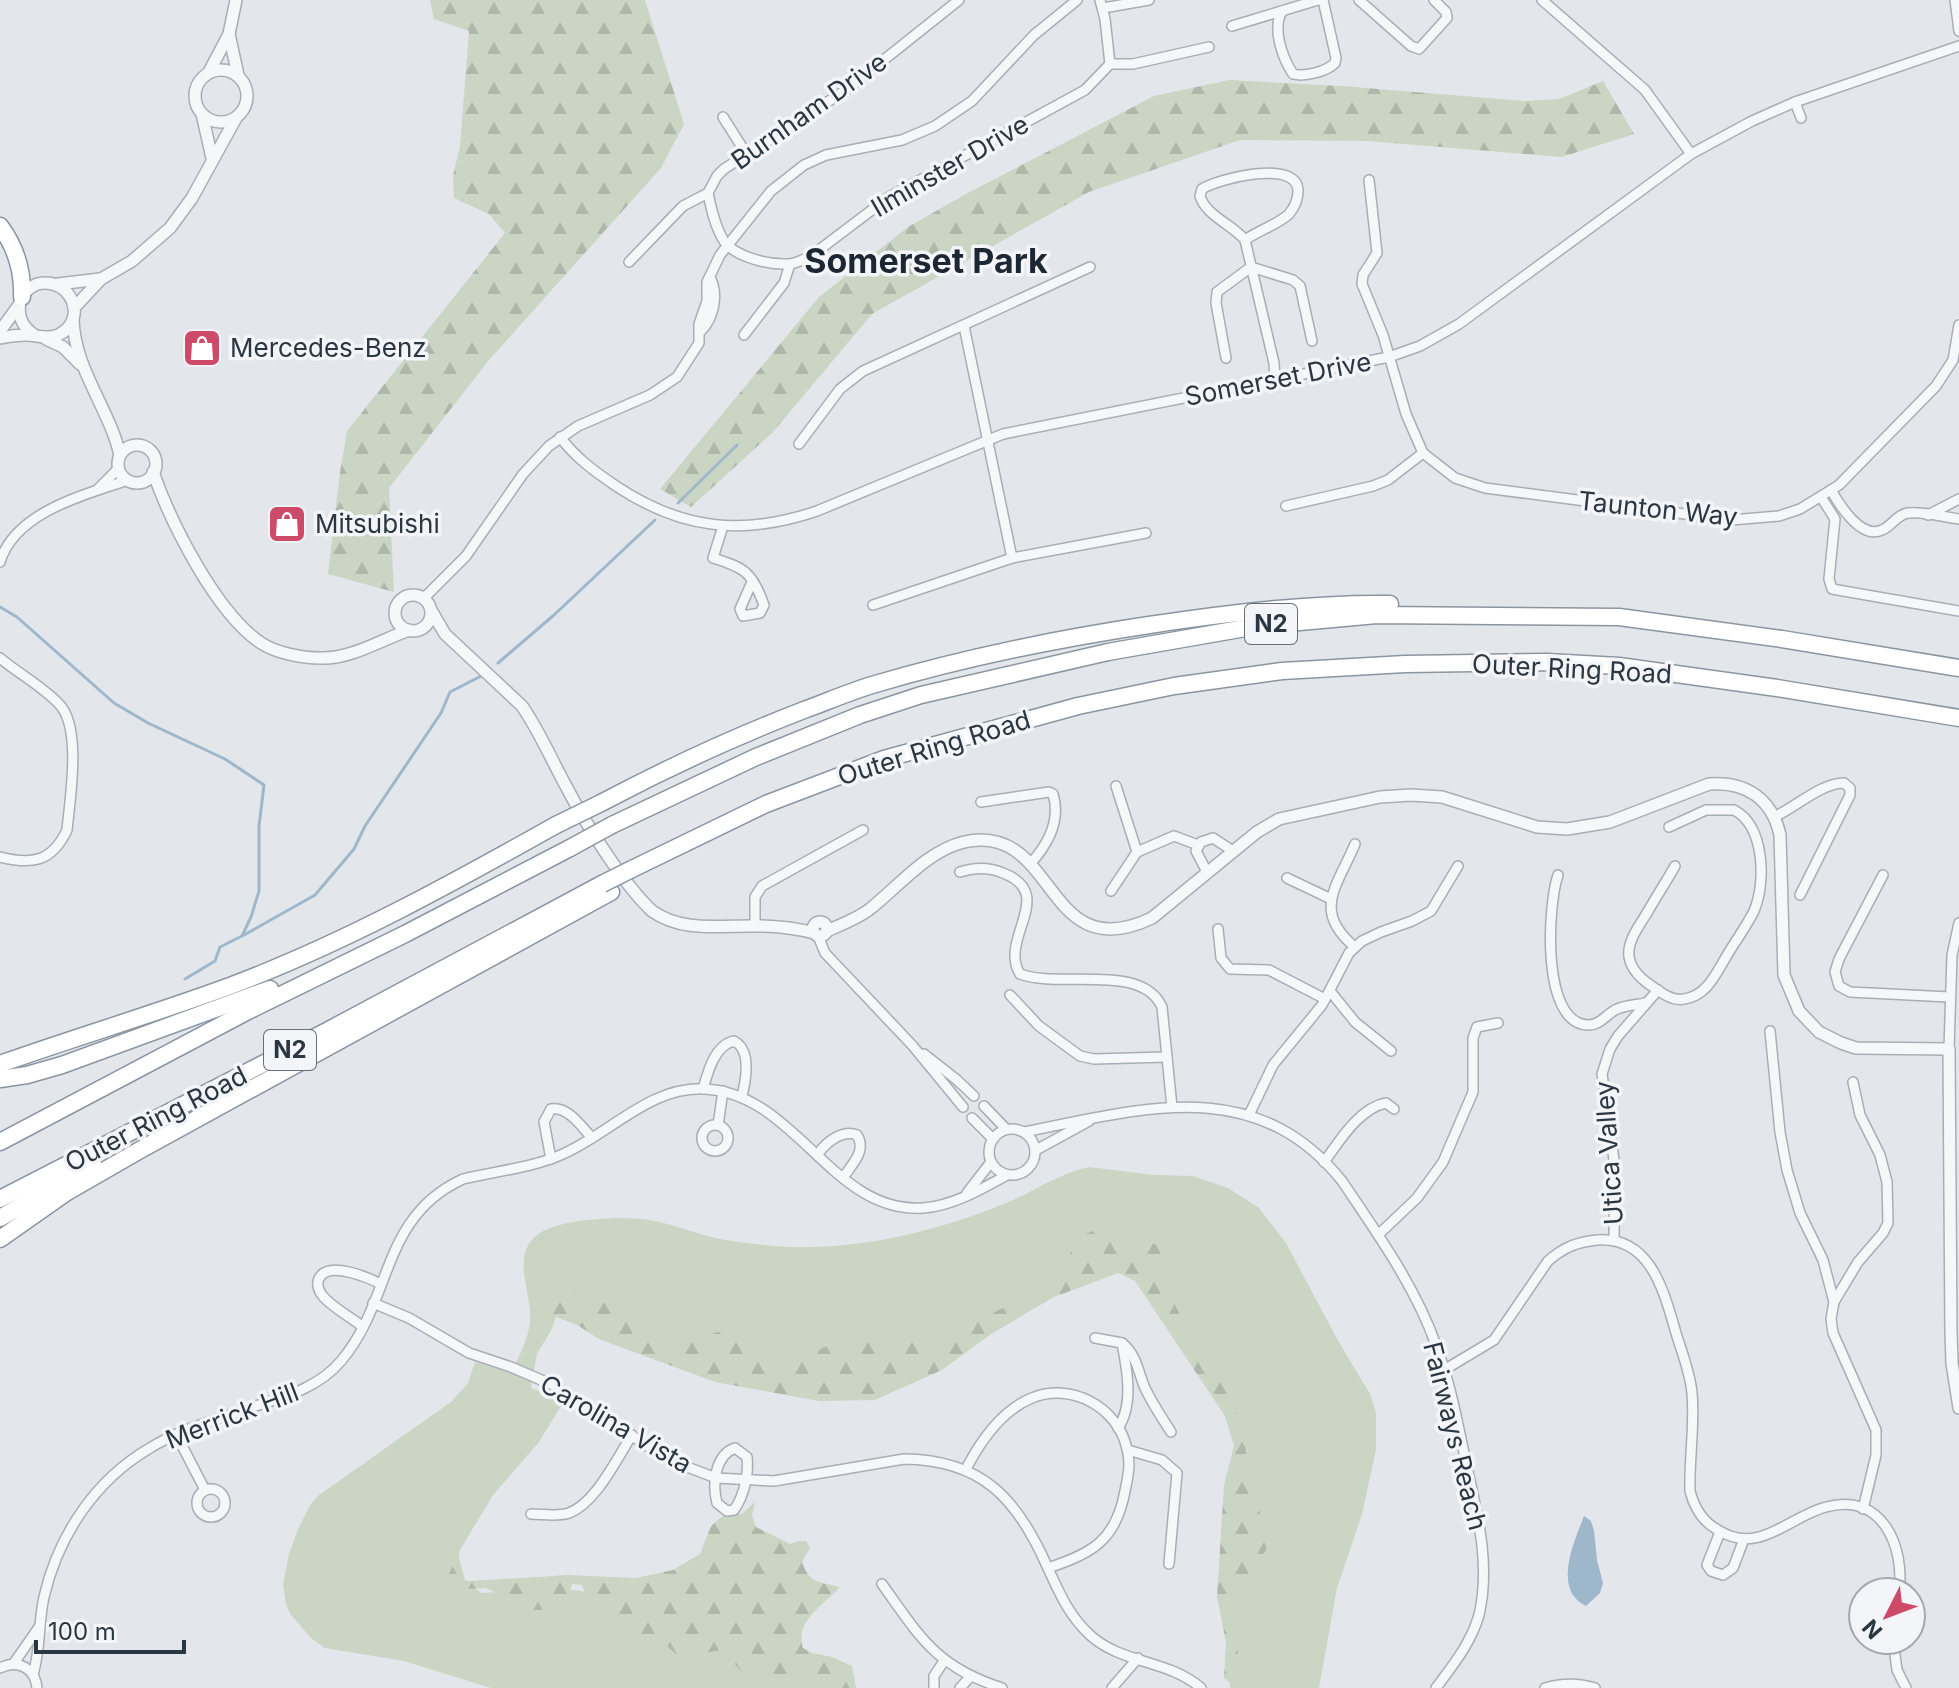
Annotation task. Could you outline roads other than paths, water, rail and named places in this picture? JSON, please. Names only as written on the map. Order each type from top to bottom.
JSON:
[{"type":"highway","points":[[0,226],[21,271],[20,301]]},
{"type":"highway","points":[[0,1064],[230,985],[324,947],[452,883],[556,825],[607,815],[654,775],[739,736],[857,690],[1005,651],[1093,633],[1181,620],[1321,606],[1395,605],[1456,617]]},
{"type":"highway","name":"Outer Ring Road","points":[[0,1142],[248,1011],[405,934],[569,843],[607,815],[860,715],[921,695],[1108,652],[1284,623],[1377,615],[1619,617],[1766,636],[1959,668]]},
{"type":"highway","name":"Outer Ring Road","points":[[0,1199],[325,1032],[577,896],[606,888],[635,873],[714,828],[840,774],[950,740],[1078,706],[1174,686],[1282,671],[1434,663],[1547,662],[1619,666],[1959,718]]},
{"type":"highway","points":[[5,1079],[62,1065],[263,992],[569,843]]},
{"type":"highway","points":[[0,1239],[67,1192],[441,987],[606,888]]},
{"type":"highway","points":[[0,1218],[122,1147],[327,1038],[577,896]]},
{"type":"street","points":[[209,72],[229,34],[236,0]]},
{"type":"street","name":"Burnham Drive","points":[[727,244],[716,223],[708,193],[717,176],[846,90],[959,0]]},
{"type":"street","points":[[424,598],[460,564],[523,474],[560,437],[595,417],[650,395],[668,384],[687,364],[699,343],[701,331],[706,327],[714,302],[710,277],[727,244],[771,191],[804,165],[826,155],[902,140],[935,126],[972,101],[1034,35],[1077,0]]},
{"type":"street","points":[[1149,0],[1102,4],[1110,64],[1133,64],[1209,47]]},
{"type":"street","points":[[1232,26],[1282,11],[1321,0],[1335,63],[1328,69],[1298,76],[1293,74],[1277,31],[1277,21],[1282,11]]},
{"type":"street","points":[[1359,0],[1411,46],[1419,49],[1447,18],[1446,12],[1434,0]]},
{"type":"street","points":[[1542,0],[1645,90],[1691,154]]},
{"type":"street","points":[[1955,0],[1959,31]]},
{"type":"street","points":[[229,34],[238,75]]},
{"type":"street","name":"Somerset Drive","points":[[560,437],[581,462],[638,500],[687,521],[754,526],[791,519],[1003,434],[1389,357],[1420,346],[1459,324],[1691,154],[1731,131],[1795,102],[1959,46]]},
{"type":"street","name":"Ilminster Drive","points":[[790,264],[811,256],[901,189],[1085,90],[1110,64]]},
{"type":"street","points":[[0,338],[63,332],[74,312],[101,279],[132,261],[170,228],[192,198],[212,158],[243,111],[248,97],[244,82],[238,75],[223,69],[202,77],[195,93],[212,158]]},
{"type":"street","points":[[1795,102],[1801,118]]},
{"type":"street","points":[[202,114],[222,123],[236,118]]},
{"type":"street","points":[[723,117],[747,155]]},
{"type":"street","points":[[1245,240],[1291,212],[1298,193],[1298,186],[1292,179],[1276,173],[1244,175],[1202,189],[1200,200],[1245,240],[1274,363],[1275,380]]},
{"type":"street","name":"Taunton Way","points":[[1369,180],[1377,253],[1376,260],[1363,275],[1362,284],[1406,414],[1423,453],[1455,478],[1485,488],[1731,520],[1779,516],[1800,509],[1831,490],[1956,363],[1959,325]]},
{"type":"street","points":[[629,262],[683,206],[708,193]]},
{"type":"street","points":[[727,244],[745,255],[790,264],[784,283],[744,335]]},
{"type":"street","points":[[799,444],[840,389],[863,371],[1090,267]]},
{"type":"street","points":[[1251,267],[1293,280],[1300,286],[1312,341]]},
{"type":"street","points":[[1226,358],[1216,303],[1217,292],[1251,267]]},
{"type":"street","points":[[0,331],[20,301],[37,284],[101,279]]},
{"type":"street","points":[[57,284],[69,294],[83,368],[114,431],[120,455],[118,469],[96,491]]},
{"type":"street","points":[[20,301],[20,320],[24,326],[63,347],[83,368]]},
{"type":"street","points":[[964,326],[1012,558]]},
{"type":"street","points":[[0,562],[4,547],[25,525],[96,491],[150,477],[155,461],[150,451],[134,445],[114,431]]},
{"type":"street","points":[[120,455],[134,445]]},
{"type":"street","points":[[1286,506],[1373,486],[1388,480],[1423,453]]},
{"type":"street","points":[[118,469],[165,505]]},
{"type":"street","points":[[153,472],[165,505],[228,613],[263,645],[321,658],[346,656],[414,630],[429,621],[431,610]]},
{"type":"street","points":[[1831,490],[1851,520],[1876,531],[1903,515],[1959,519]]},
{"type":"street","points":[[1821,497],[1835,523],[1829,579],[1832,589],[1959,611]]},
{"type":"street","points":[[1928,515],[1959,499]]},
{"type":"street","points":[[723,526],[713,558],[743,568],[752,582]]},
{"type":"street","points":[[873,605],[1012,558],[1146,533]]},
{"type":"street","points":[[376,642],[395,613],[398,602],[414,594],[424,598],[445,634],[522,706],[568,791],[645,905],[661,918],[686,925],[820,931],[848,922],[869,910],[936,855],[963,843],[978,841],[1017,851],[1031,863],[1075,918],[1087,925],[1113,930],[1138,925],[1152,918],[1267,824],[1279,819],[1395,795],[1442,797],[1537,827],[1567,829],[1610,822],[1709,784],[1725,782],[1750,790],[1764,800],[1780,835],[1784,975],[1799,1011],[1819,1032],[1848,1046],[1949,1049]]},
{"type":"street","points":[[395,613],[399,625],[445,634]]},
{"type":"street","points":[[0,658],[59,704],[68,720],[72,739],[67,830],[61,842],[50,854],[37,860],[0,857]]},
{"type":"street","points":[[1774,817],[1828,786],[1844,783],[1850,788],[1850,795],[1800,895]]},
{"type":"street","points":[[1116,786],[1137,852]]},
{"type":"street","points":[[981,802],[1049,792],[1053,794],[1055,812],[1050,838],[1031,863]]},
{"type":"street","points":[[1669,827],[1706,810],[1725,809],[1740,813],[1756,835],[1760,882],[1754,911],[1707,987],[1699,994],[1681,1000],[1643,980],[1632,964],[1629,946],[1632,934],[1675,866]]},
{"type":"street","points":[[755,926],[755,897],[762,886],[863,830]]},
{"type":"street","points":[[1111,891],[1137,852],[1174,836],[1198,845]]},
{"type":"street","points":[[1207,872],[1196,851],[1205,839],[1213,838],[1233,851]]},
{"type":"street","points":[[1355,844],[1329,898],[1335,923],[1355,947]]},
{"type":"street","points":[[1249,1115],[1273,1065],[1327,995],[1349,953],[1381,932],[1431,911],[1458,866]]},
{"type":"street","points":[[960,872],[983,868],[995,870],[1015,879],[1024,889],[1028,908],[1015,944],[1014,957],[1020,974],[1028,977],[1131,982],[1148,988],[1162,1007],[1172,1107]]},
{"type":"street","points":[[1558,875],[1551,902],[1552,972],[1565,1011],[1578,1022],[1589,1025],[1596,1024],[1618,1009],[1645,1003]]},
{"type":"street","points":[[1883,875],[1839,959],[1835,972],[1839,986],[1850,992],[1949,997]]},
{"type":"street","points":[[1287,878],[1329,898]]},
{"type":"street","points":[[1959,923],[1949,997],[1949,1049],[1951,1333],[1959,1408]]},
{"type":"street","points":[[1218,929],[1221,958],[1230,969],[1269,970],[1327,995],[1391,1051]]},
{"type":"street","points":[[820,931],[825,953],[912,1045],[963,1107]]},
{"type":"street","name":"Utica Valley","points":[[1614,1239],[1615,1167],[1602,1074],[1618,1036],[1658,990]]},
{"type":"street","points":[[1010,995],[1045,1032],[1084,1057],[1167,1057]]},
{"type":"street","points":[[1378,1235],[1417,1198],[1443,1162],[1473,1092],[1473,1038],[1477,1027],[1498,1023]]},
{"type":"street","points":[[1770,1031],[1787,1170],[1800,1213],[1823,1260],[1834,1302]]},
{"type":"street","points":[[703,1089],[721,1047],[734,1041],[744,1051],[746,1069],[742,1096]]},
{"type":"street","points":[[912,1045],[974,1096]]},
{"type":"street","points":[[1853,1082],[1860,1115],[1880,1155],[1887,1182],[1888,1223],[1858,1262],[1834,1302],[1831,1319],[1833,1333],[1876,1430],[1876,1455],[1863,1509]]},
{"type":"street","name":"Merrick Hill","points":[[33,1674],[39,1655],[39,1627],[55,1559],[81,1511],[106,1482],[150,1448],[176,1434],[307,1388],[327,1376],[342,1360],[363,1327],[408,1224],[434,1196],[463,1179],[551,1159],[665,1094],[703,1089],[742,1096],[781,1121],[843,1178],[871,1197],[899,1207],[933,1207],[965,1196],[1007,1175]]},
{"type":"street","points":[[718,1125],[723,1091]]},
{"type":"street","points":[[1324,1162],[1361,1118],[1380,1104],[1386,1103],[1394,1109]]},
{"type":"street","points":[[984,1106],[1006,1129],[993,1139],[989,1150],[995,1168],[1007,1175]]},
{"type":"street","name":"Fairways Reach","points":[[1006,1129],[1024,1132],[1068,1122],[1172,1107],[1222,1107],[1249,1115],[1295,1137],[1342,1181],[1411,1291],[1435,1342],[1480,1524],[1483,1593],[1470,1638],[1436,1688]]},
{"type":"street","points":[[551,1159],[544,1116],[551,1109],[568,1113],[592,1138]]},
{"type":"street","points":[[972,1118],[993,1139]]},
{"type":"street","name":"Fairways Reach","points":[[1007,1175],[1022,1174],[1033,1164],[1036,1150],[1092,1119]]},
{"type":"street","points":[[818,1154],[839,1136],[849,1132],[857,1135],[861,1150],[843,1178]]},
{"type":"street","points":[[1024,1132],[1036,1150]]},
{"type":"street","points":[[965,1196],[991,1162]]},
{"type":"street","points":[[1444,1370],[1494,1340],[1548,1261],[1560,1251],[1585,1241],[1614,1239],[1644,1258],[1661,1284],[1692,1391],[1690,1491],[1698,1510],[1720,1532],[1744,1539],[1769,1536],[1830,1506],[1847,1505],[1863,1509],[1882,1521],[1895,1540],[1899,1553],[1899,1576]]},
{"type":"street","points":[[363,1327],[323,1296],[318,1287],[319,1278],[324,1273],[340,1271],[361,1275],[381,1284]]},
{"type":"street","name":"Carolina Vista","points":[[373,1303],[409,1318],[469,1353],[553,1385],[669,1460],[716,1478],[774,1481],[904,1459],[925,1459],[966,1469],[999,1489],[1023,1517],[1076,1622],[1102,1645],[1185,1674],[1201,1688]]},
{"type":"street","points":[[1095,1338],[1122,1343],[1136,1360],[1144,1386],[1171,1432]]},
{"type":"street","points":[[1118,1428],[1124,1420],[1127,1400],[1122,1343]]},
{"type":"street","points":[[966,1469],[975,1451],[1004,1416],[1034,1397],[1059,1393],[1087,1399],[1109,1416],[1128,1450],[1129,1472],[1117,1522],[1093,1550],[1048,1568]]},
{"type":"street","points":[[176,1434],[205,1490]]},
{"type":"street","points":[[531,1514],[559,1515],[578,1508],[593,1494],[632,1435]]},
{"type":"street","points":[[735,1448],[747,1457],[745,1481],[736,1507],[727,1511],[717,1503],[716,1478],[722,1457],[735,1448]]},
{"type":"street","points":[[1128,1450],[1162,1460],[1177,1473],[1169,1564]]},
{"type":"street","points":[[1720,1532],[1707,1565],[1717,1574],[1723,1575],[1733,1568],[1744,1539]]},
{"type":"street","points":[[882,1584],[928,1646],[944,1661],[970,1677],[1002,1688]]},
{"type":"street","name":"Merrick Hill","points":[[14,1663],[39,1627]]},
{"type":"street","points":[[1895,1656],[1897,1670],[1906,1688]]},
{"type":"street","points":[[1112,1688],[1138,1658]]},
{"type":"street","points":[[934,1688],[934,1676],[944,1661]]},
{"type":"street","points":[[0,1668],[14,1663],[28,1669],[37,1688]]},
{"type":"street","points":[[960,1688],[970,1677]]},
{"type":"street","points":[[1545,1688],[1583,1684],[1595,1688]]},
{"type":"water","points":[[1584,1516],[1591,1521],[1594,1531],[1603,1583],[1600,1593],[1586,1606],[1576,1599],[1568,1577],[1571,1552]]},
{"type":"waterway","points":[[678,503],[737,445]]},
{"type":"waterway","points":[[498,663],[655,520]]},
{"type":"waterway","points":[[0,607],[17,617],[114,703],[148,723],[225,759],[264,785],[259,826],[259,891],[251,917],[242,936],[220,947],[215,961],[185,979]]},
{"type":"waterway","points":[[244,935],[315,895],[354,849],[365,826],[441,713],[450,692],[481,676]]},
{"type":"place","name":"Mercedes-Benz","points":[[202,348]]},
{"type":"place","name":"Mitsubishi","points":[[287,524]]},
{"type":"district","name":"Somerset Park","points":[[926,261]]}]
